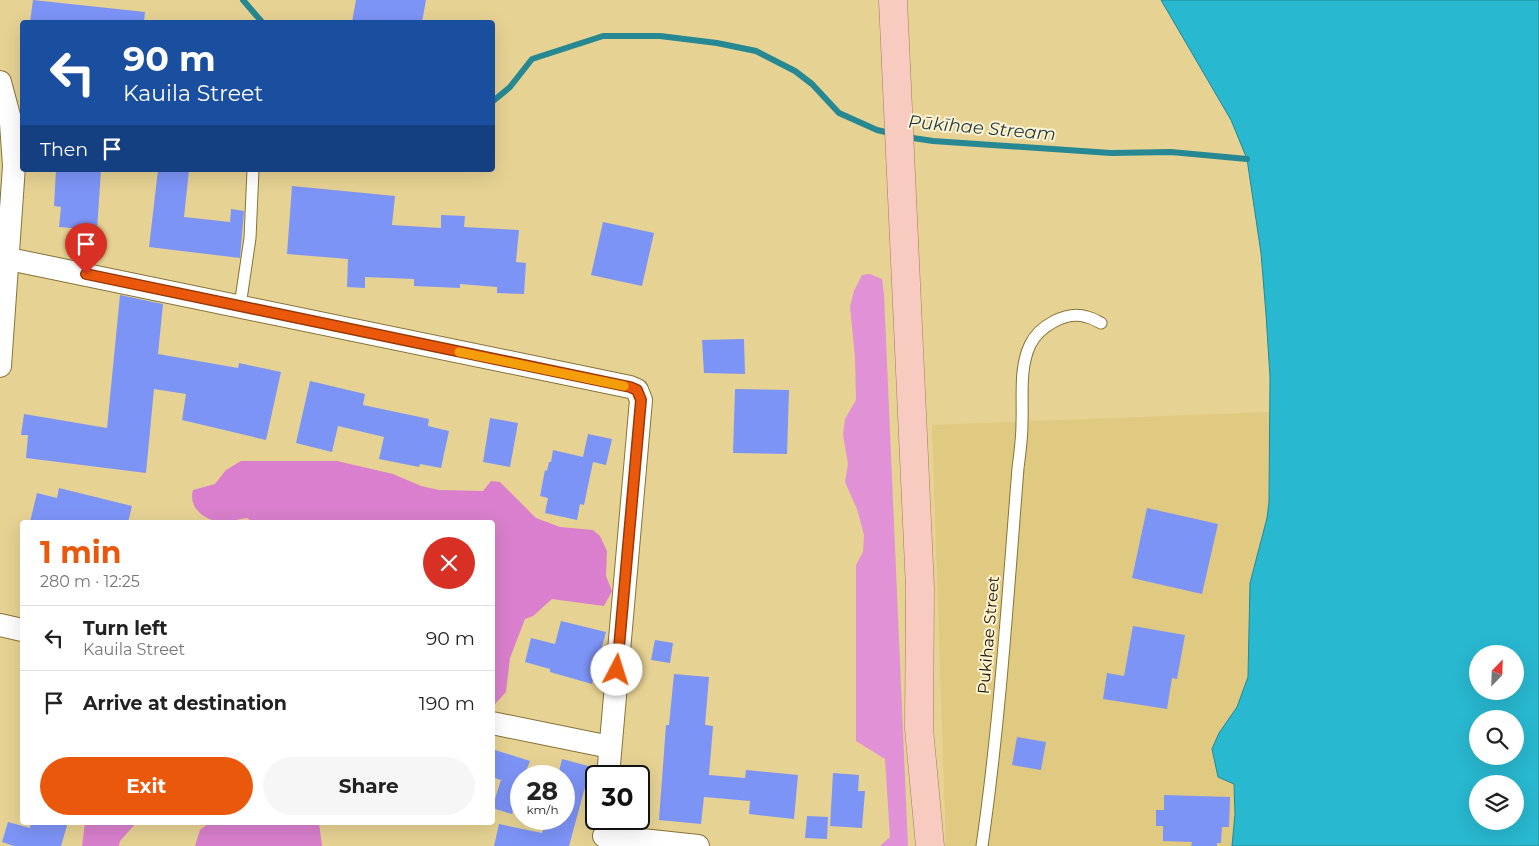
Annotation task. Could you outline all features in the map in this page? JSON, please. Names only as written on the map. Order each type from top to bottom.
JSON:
[{"type":"main road","points":[[893,0],[920,588],[919,729],[930,846]]},
{"type":"street","points":[[0,82],[11,123],[14,166],[9,259],[0,366]]},
{"type":"street","points":[[9,259],[630,387],[637,390],[641,400],[609,765]]},
{"type":"street","points":[[0,625],[20,630]]},
{"type":"street","points":[[495,724],[610,747]]},
{"type":"street","points":[[604,834],[698,846]]},
{"type":"lane","points":[[240,306],[250,238],[253,172]]},
{"type":"lane","name":"Pukihae Street","points":[[982,846],[991,781],[1022,426],[1024,358],[1031,342],[1040,331],[1052,322],[1066,317],[1086,316],[1101,323]]},
{"type":"shaded area","points":[[870,274],[882,279],[884,294],[908,846],[880,846],[890,837],[885,759],[856,741],[856,565],[863,552],[864,535],[857,509],[845,482],[848,464],[843,435],[845,419],[856,400],[855,357],[850,307],[854,291],[862,275]]},
{"type":"shaded area","points":[[1270,412],[1269,502],[1267,518],[1250,583],[1248,677],[1237,707],[1219,733],[1234,784],[1235,814],[1232,846],[946,846],[932,425]]},
{"type":"shaded area","points":[[241,461],[337,461],[393,474],[421,486],[439,490],[483,491],[491,481],[500,482],[536,518],[560,527],[593,530],[600,536],[607,551],[606,576],[612,591],[604,606],[552,599],[533,616],[525,619],[510,658],[506,692],[495,704],[495,520],[250,520],[247,518],[213,520],[202,515],[195,507],[192,496],[193,490],[215,484],[226,470]]},
{"type":"shaded area","points":[[85,825],[134,825],[120,841],[119,846],[82,846]]},
{"type":"shaded area","points":[[206,825],[319,825],[322,846],[195,846],[200,830]]},
{"type":"water","points":[[1161,0],[1539,0],[1539,846],[1232,846],[1235,814],[1234,784],[1218,777],[1212,749],[1219,733],[1237,707],[1248,677],[1250,583],[1267,518],[1269,502],[1270,377],[1266,314],[1261,253],[1247,159],[1231,120]]},
{"type":"building","points":[[33,0],[145,12],[144,20],[30,20]]},
{"type":"building","points":[[356,0],[426,0],[422,20],[352,20]]},
{"type":"building","points":[[56,172],[101,172],[97,230],[59,227],[61,207],[54,206]]},
{"type":"building","points":[[158,172],[189,172],[184,217],[230,222],[231,209],[244,211],[240,258],[149,247]]},
{"type":"building","points":[[292,186],[395,196],[392,225],[441,228],[441,215],[465,216],[464,227],[519,230],[516,262],[526,263],[524,294],[497,293],[497,287],[460,284],[460,288],[414,286],[414,279],[365,277],[365,288],[347,287],[348,259],[287,254]]},
{"type":"building","points":[[603,222],[654,233],[642,286],[591,275]]},
{"type":"building","points":[[120,295],[163,304],[158,354],[238,368],[239,363],[281,372],[266,440],[182,420],[186,394],[154,389],[146,473],[26,458],[28,435],[21,435],[24,414],[107,428]]},
{"type":"building","points":[[744,339],[745,374],[704,373],[702,340]]},
{"type":"building","points":[[310,381],[365,394],[363,405],[429,419],[428,426],[449,431],[441,468],[420,464],[419,467],[379,459],[384,437],[338,426],[332,452],[296,443]]},
{"type":"building","points":[[735,389],[789,390],[787,454],[733,453]]},
{"type":"building","points":[[490,418],[518,423],[510,467],[483,462]]},
{"type":"building","points":[[588,434],[612,439],[606,465],[593,462],[584,505],[580,504],[577,520],[545,513],[548,498],[540,496],[545,470],[547,471],[549,462],[551,462],[553,450],[583,457]]},
{"type":"building","points":[[59,488],[132,506],[128,520],[30,520],[37,493],[57,498]]},
{"type":"building","points":[[1147,508],[1218,524],[1202,594],[1132,578]]},
{"type":"building","points":[[561,621],[606,632],[592,684],[550,672],[550,669],[525,662],[531,638],[555,644]]},
{"type":"building","points":[[1133,626],[1185,635],[1177,679],[1172,678],[1167,709],[1103,699],[1107,673],[1124,676]]},
{"type":"building","points":[[655,640],[673,643],[670,663],[651,660]]},
{"type":"building","points":[[674,674],[709,677],[705,725],[713,726],[709,775],[745,778],[746,770],[798,775],[794,819],[749,814],[750,801],[704,797],[701,824],[659,820],[666,725],[669,725]]},
{"type":"building","points":[[1017,737],[1046,742],[1041,770],[1012,765]]},
{"type":"building","points":[[495,750],[530,761],[528,765],[510,765],[510,813],[495,809],[495,799],[501,780],[495,778]]},
{"type":"building","points":[[562,759],[585,765],[585,787],[575,824],[575,765],[561,765]]},
{"type":"building","points":[[833,773],[859,775],[858,791],[865,791],[862,828],[830,826]]},
{"type":"building","points":[[1164,795],[1230,797],[1229,827],[1222,827],[1221,843],[1217,843],[1217,846],[1191,846],[1192,842],[1163,841],[1163,826],[1156,826],[1156,810],[1164,810]]},
{"type":"building","points":[[807,816],[828,817],[827,839],[805,838]]},
{"type":"building","points":[[8,822],[30,828],[30,825],[67,825],[61,846],[14,846],[2,842]]},
{"type":"building","points":[[499,824],[510,826],[510,830],[528,830],[542,833],[543,830],[573,830],[569,846],[494,846]]},
{"type":"waterway","name":"Pūkīhae Stream","points":[[243,0],[260,20]]},
{"type":"waterway","name":"Pūkīhae Stream","points":[[495,100],[510,87],[532,59],[603,36],[660,36],[717,43],[756,51],[795,71],[812,84],[839,113],[877,130],[894,134]]},
{"type":"waterway","name":"Pūkīhae Stream","points":[[906,137],[933,141],[1111,153],[1171,152],[1247,159]]},
{"type":"slow traffic","points":[[459,352],[624,386]]},
{"type":"route","points":[[86,274],[637,390],[641,400],[617,670]]}]
